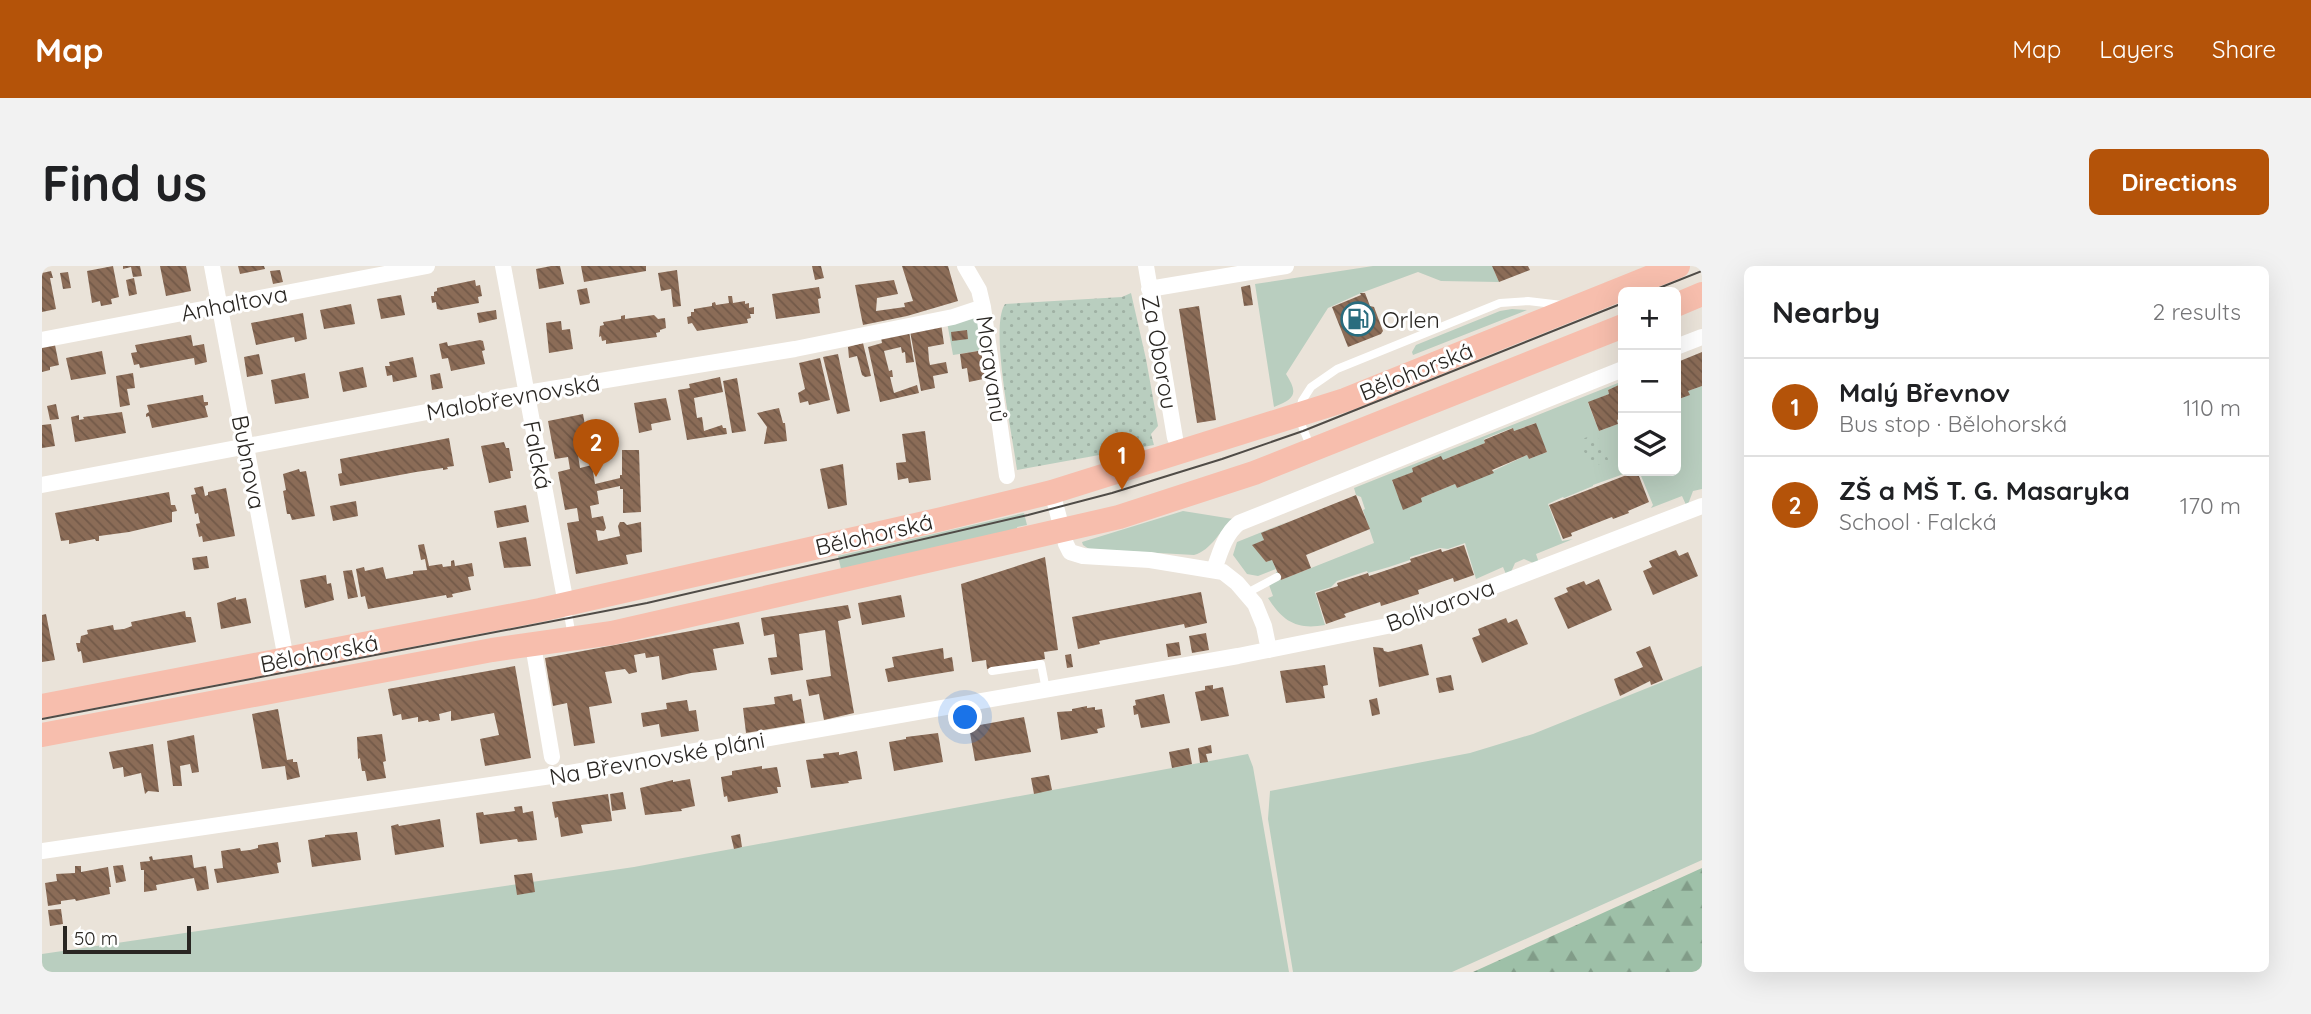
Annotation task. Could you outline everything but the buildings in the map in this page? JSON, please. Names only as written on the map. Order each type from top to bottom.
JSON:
[{"type":"main road","name":"Bělohorská","points":[[42,706],[293,667],[1052,492],[1345,400],[1678,266]]},
{"type":"main road","points":[[1681,303],[1702,294]]},
{"type":"main road","name":"Bělohorská","points":[[42,735],[324,682],[612,633],[1119,517],[1254,473],[1618,328]]},
{"type":"street","name":"Bubnova","points":[[212,266],[246,446],[293,667]]},
{"type":"street","name":"Anhaltova","points":[[42,340],[427,266]]},
{"type":"street","name":"Falcká","points":[[503,266],[566,604]]},
{"type":"street","name":"Moravanů","points":[[965,266],[979,290],[983,307],[1007,477]]},
{"type":"street","name":"Za Oborou","points":[[1146,266],[1175,438]]},
{"type":"street","points":[[1149,289],[1286,266]]},
{"type":"street","name":"Malobřevnovská","points":[[42,485],[527,393],[795,349],[953,317],[983,307]]},
{"type":"street","points":[[1681,345],[1702,337]]},
{"type":"street","points":[[1214,570],[1231,529],[1240,523],[1618,371]]},
{"type":"street","points":[[1052,492],[1067,548],[1077,555],[1150,560],[1214,570],[1231,577],[1255,604],[1264,626],[1269,650]]},
{"type":"street","name":"Bolívarova","points":[[1269,650],[1392,625],[1702,506]]},
{"type":"street","points":[[533,645],[552,757]]},
{"type":"street","name":"Na Břevnovské pláni","points":[[42,851],[558,775],[1269,650]]},
{"type":"lane","points":[[1298,416],[1312,451]]},
{"type":"lane","points":[[1247,593],[1277,577]]},
{"type":"lane","points":[[566,604],[573,640]]},
{"type":"lane","points":[[992,671],[1041,664],[1046,690]]},
{"type":"lane","points":[[293,667],[311,680],[324,682]]},
{"type":"green space","points":[[1373,266],[1492,266],[1499,282],[1441,281],[1418,272],[1328,308],[1286,374],[1293,395],[1274,407],[1255,284]]},
{"type":"green space","points":[[1131,293],[1158,426],[1151,434],[1154,445],[1017,470],[1001,358],[1001,317],[1005,304],[1122,297]]},
{"type":"green space","points":[[1527,310],[1413,355],[1416,345],[1500,311]]},
{"type":"green space","points":[[972,318],[978,320],[984,350],[953,355],[947,322]]},
{"type":"green space","points":[[1618,383],[1608,390],[1609,394],[1588,403],[1599,431],[1618,424],[1618,476],[1548,504],[1562,541],[1573,539],[1536,554],[1540,566],[1524,559],[1515,563],[1508,579],[1503,567],[1476,579],[1465,543],[1448,549],[1440,548],[1410,557],[1410,560],[1400,564],[1337,581],[1331,587],[1315,592],[1325,625],[1306,626],[1292,622],[1279,613],[1268,598],[1273,596],[1269,585],[1277,571],[1281,580],[1374,543],[1361,497],[1356,495],[1354,488]],"holes":[[[1535,423],[1547,452],[1529,459],[1527,455],[1457,488],[1455,484],[1421,498],[1422,502],[1404,509],[1392,481],[1413,472],[1412,468],[1443,460],[1485,443],[1484,439],[1512,428],[1514,431]]]},
{"type":"green space","points":[[1702,386],[1702,489],[1693,491],[1687,507],[1682,496],[1651,508],[1653,505],[1641,476],[1681,476],[1681,398],[1689,395],[1688,391]]},
{"type":"green space","points":[[1596,434],[1609,461],[1591,467],[1579,440]]},
{"type":"green space","points":[[1183,511],[1233,519],[1211,545],[1194,555],[1089,549],[1082,542]]},
{"type":"green space","points":[[1024,513],[1027,525],[1017,527],[1018,531],[841,569],[838,556]]},
{"type":"green space","points":[[1292,520],[1262,533],[1264,540],[1253,545],[1266,562],[1272,560],[1276,569],[1258,576],[1247,574],[1233,555],[1237,542]]},
{"type":"green space","points":[[1702,666],[1702,860],[1452,972],[1293,972],[1268,819],[1270,791],[1470,753],[1533,734]]},
{"type":"green space","points":[[1248,754],[1253,767],[1289,972],[42,972],[42,954],[634,867]]},
{"type":"green space","points":[[1702,868],[1702,972],[1473,972]]},
{"type":"tram line","points":[[1662,287],[1702,271]]},
{"type":"tram line","points":[[42,719],[647,603],[1112,493],[1303,431],[1618,305]]},
{"type":"place","name":"Orlen","points":[[1358,319]]},
{"type":"place","name":"ZŠ a MŠ T. G. Masaryka","points":[[596,477]]},
{"type":"place","name":"Malý Břevnov","points":[[1122,490]]}]
